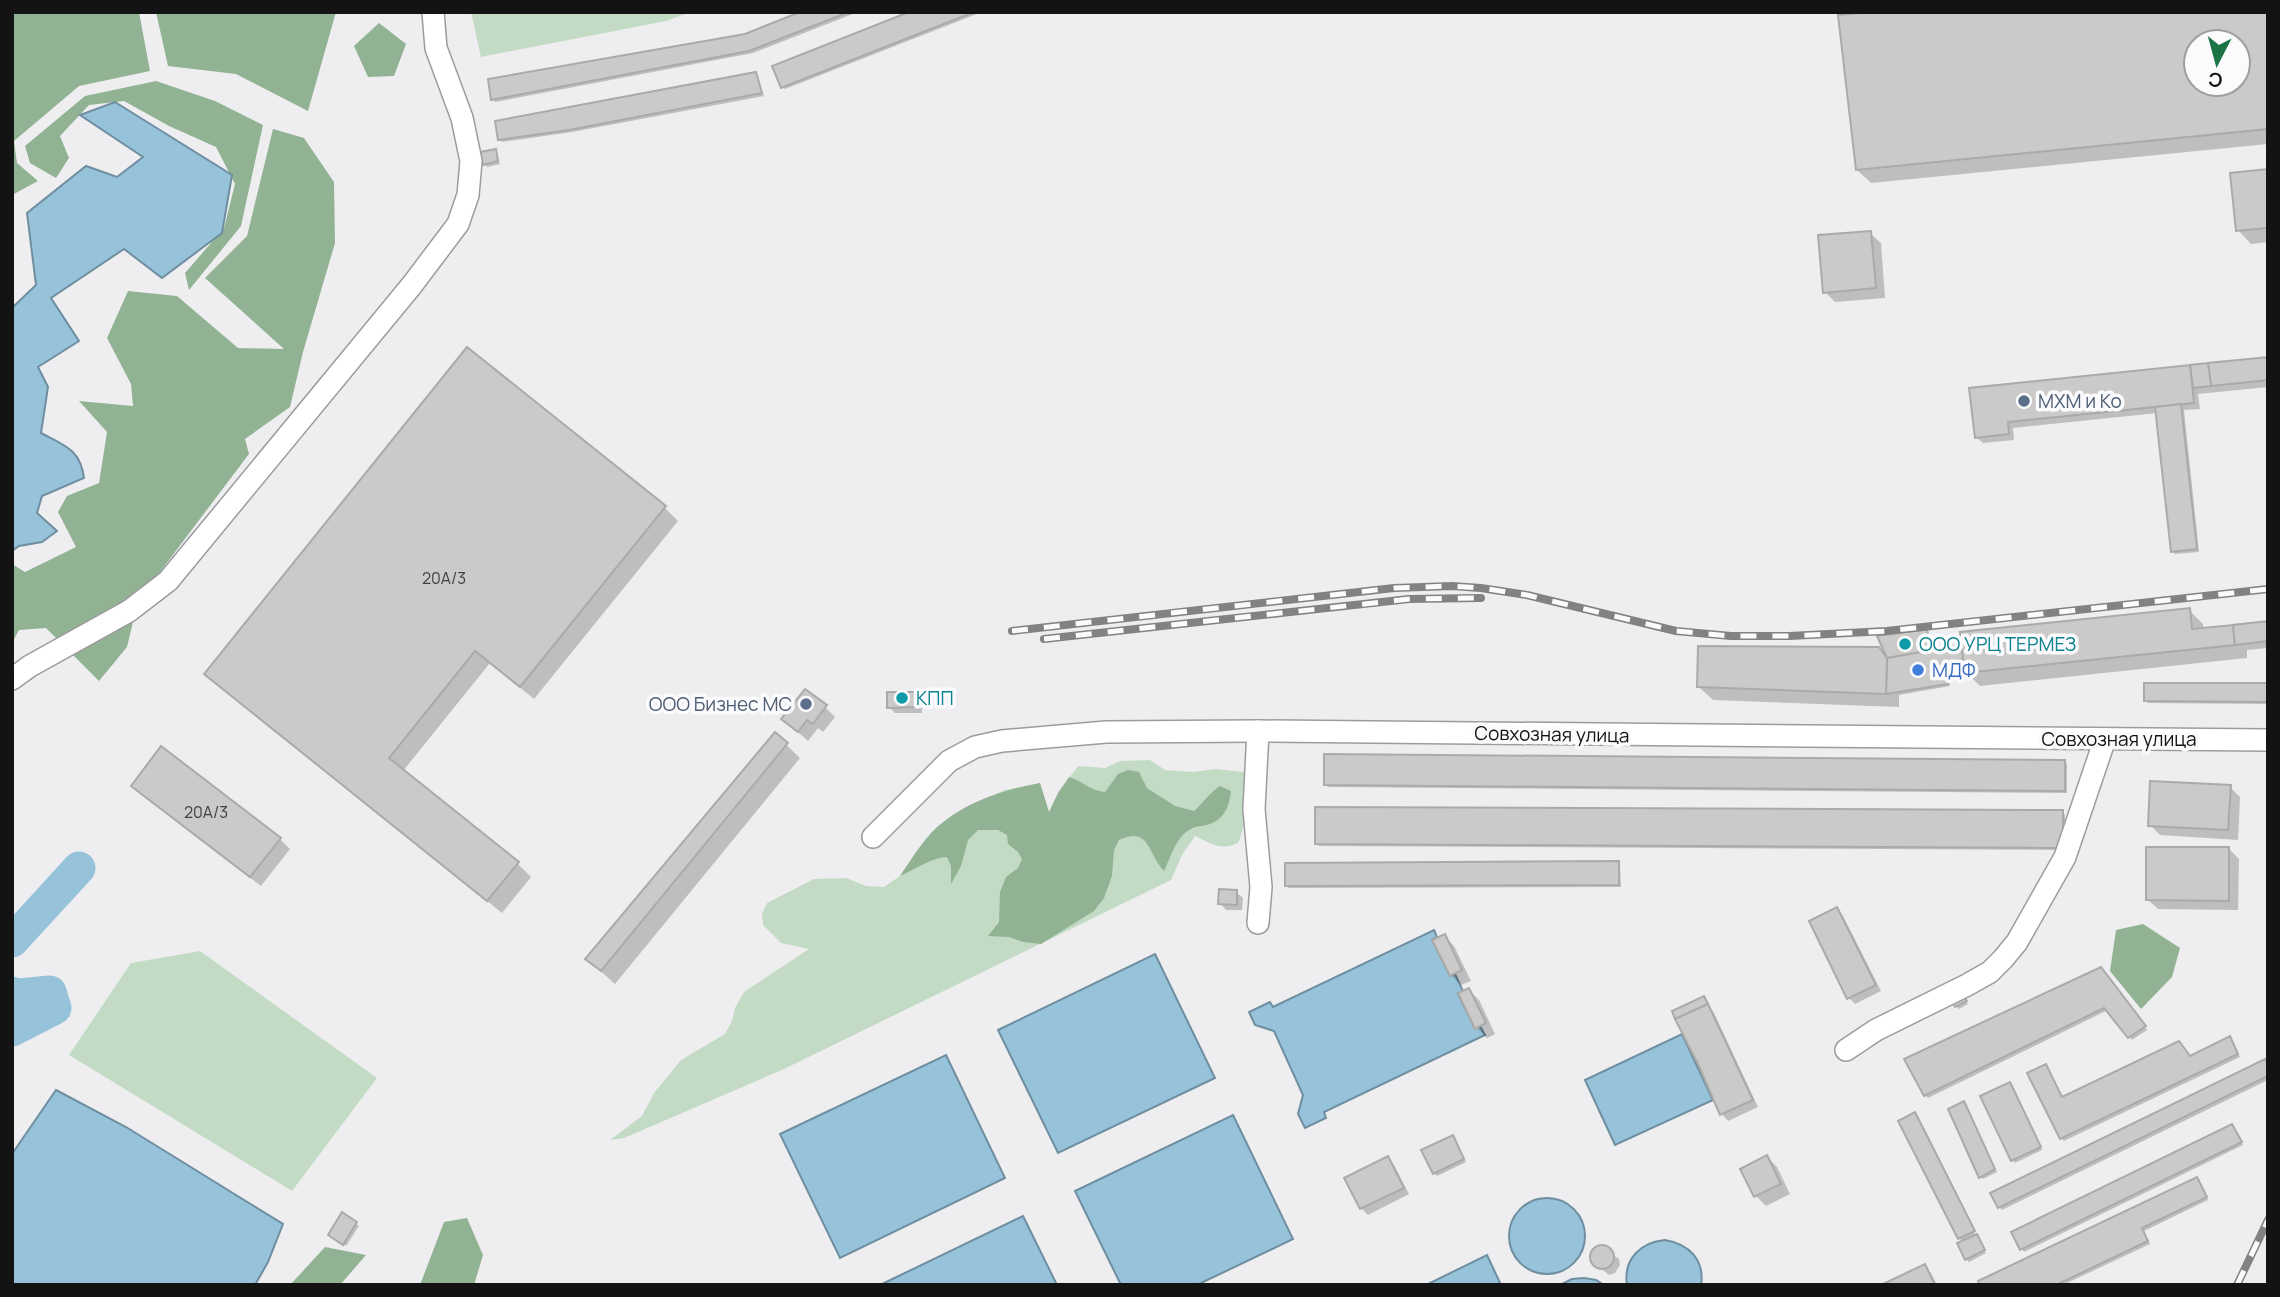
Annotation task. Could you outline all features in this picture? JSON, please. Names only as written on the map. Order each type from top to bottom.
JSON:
[{"type":"street","points":[[12,679],[30,666],[129,611],[169,581],[412,285],[458,223],[468,195],[471,161],[462,118],[436,48],[433,12]]},
{"type":"street","points":[[1258,732],[1254,809],[1261,887],[1258,923]]},
{"type":"street","name":"Совхозная улица","points":[[873,837],[949,761],[975,747],[1002,741],[1106,733],[2268,740]]},
{"type":"street","points":[[1846,1050],[1875,1030],[1990,972],[2003,959],[2017,942],[2065,857],[2105,739]]},
{"type":"green space","points":[[12,12],[139,12],[150,71],[79,86],[14,141],[17,163],[38,181],[12,195]]},
{"type":"green space","points":[[156,12],[336,12],[308,111],[236,74],[168,66]]},
{"type":"green space","points":[[471,12],[691,12],[666,21],[481,57]]},
{"type":"green space","points":[[379,23],[406,44],[394,76],[368,77],[354,46]]},
{"type":"green space","points":[[156,81],[215,101],[263,125],[241,226],[189,290],[185,273],[224,228],[235,184],[216,147],[169,126],[124,101],[89,105],[60,136],[69,158],[56,178],[30,163],[25,146],[85,96]]},
{"type":"green space","points":[[273,129],[304,138],[334,182],[335,243],[290,407],[245,439],[249,454],[138,601],[127,647],[99,681],[46,628],[19,630],[12,643],[12,564],[25,572],[76,547],[58,512],[67,496],[99,483],[107,432],[79,401],[133,406],[131,384],[107,338],[128,291],[177,296],[238,348],[284,349],[205,278],[247,236]]},
{"type":"green space","points":[[1150,760],[1165,770],[1193,772],[1216,769],[1244,772],[1245,817],[1238,843],[1221,846],[1195,836],[1182,855],[1171,880],[782,1070],[624,1138],[610,1140],[642,1116],[654,1093],[681,1060],[725,1034],[744,992],[809,949],[781,943],[763,925],[762,914],[767,903],[814,879],[846,878],[866,886],[884,887],[900,876],[934,831],[967,807],[1005,790],[1040,783],[1049,812],[1058,793],[1078,766],[1105,768],[1120,761]]},
{"type":"green space","points":[[1128,770],[1139,772],[1147,788],[1175,806],[1194,811],[1220,786],[1231,791],[1229,803],[1218,820],[1193,828],[1181,837],[1164,871],[1142,839],[1137,836],[1119,840],[1114,850],[1112,876],[1104,898],[1094,911],[1041,944],[1009,937],[988,936],[999,922],[1000,892],[1006,877],[1018,868],[1022,859],[1008,844],[1007,835],[998,830],[978,830],[968,840],[961,866],[951,884],[951,866],[947,857],[930,861],[900,876],[932,832],[956,813],[983,799],[1040,783],[1049,812],[1069,777],[1105,792],[1118,774]]},
{"type":"green space","points":[[2143,924],[2180,948],[2172,977],[2141,1009],[2110,971],[2116,930]]},
{"type":"green space","points":[[200,951],[377,1078],[292,1191],[69,1055],[131,963]]},
{"type":"green space","points":[[467,1218],[483,1255],[474,1285],[420,1285],[444,1222]]},
{"type":"green space","points":[[325,1247],[366,1255],[340,1285],[290,1285]]},
{"type":"water","points":[[115,102],[232,175],[222,233],[162,278],[124,249],[51,298],[79,341],[38,367],[48,387],[41,433],[75,454],[84,478],[42,496],[37,513],[57,531],[42,542],[19,546],[12,551],[12,308],[36,285],[27,213],[86,166],[117,177],[143,157],[80,115]]},
{"type":"water","points":[[1434,930],[1437,937],[1432,940],[1450,976],[1455,974],[1463,991],[1458,994],[1475,1028],[1480,1026],[1485,1035],[1324,1112],[1326,1118],[1305,1128],[1298,1114],[1303,1095],[1274,1031],[1255,1025],[1249,1012],[1270,1002],[1273,1007]]},
{"type":"water","points":[[1155,954],[1215,1078],[1058,1153],[998,1030]]},
{"type":"water","points":[[1682,1034],[1713,1100],[1615,1145],[1585,1080]]},
{"type":"water","points":[[946,1055],[1005,1178],[840,1258],[780,1134]]},
{"type":"water","points":[[56,1090],[126,1127],[283,1224],[268,1262],[255,1285],[12,1285],[12,1154]]},
{"type":"water","points":[[1233,1115],[1293,1239],[1197,1285],[1121,1285],[1075,1191]]},
{"type":"water","points":[[1547,1198],[1562,1201],[1574,1209],[1582,1221],[1585,1236],[1582,1251],[1574,1263],[1562,1271],[1547,1274],[1532,1271],[1520,1263],[1512,1251],[1509,1236],[1512,1221],[1520,1209],[1532,1201]]},
{"type":"water","points":[[1023,1216],[1057,1285],[880,1285]]},
{"type":"water","points":[[1665,1240],[1681,1245],[1694,1255],[1702,1276],[1701,1285],[1627,1285],[1628,1267],[1641,1248]]},
{"type":"water","points":[[1487,1255],[1501,1285],[1426,1285]]},
{"type":"water","points":[[1584,1278],[1604,1285],[1560,1285],[1572,1279]]},
{"type":"building","points":[[800,12],[849,12],[749,51],[491,100],[488,79],[745,34]]},
{"type":"building","points":[[909,12],[974,12],[781,88],[772,66]]},
{"type":"building","points":[[1871,12],[2268,12],[2268,129],[1856,170],[1838,15]]},
{"type":"building","points":[[756,72],[762,93],[569,130],[498,140],[495,121]]},
{"type":"building","points":[[496,149],[498,161],[483,165],[480,152]]},
{"type":"building","points":[[2268,169],[2268,228],[2236,231],[2230,173]]},
{"type":"building","points":[[1871,231],[1876,288],[1823,293],[1818,235]]},
{"type":"building","points":[[467,347],[666,506],[520,687],[475,651],[389,758],[519,862],[487,901],[204,674]]},
{"type":"building","points":[[2268,357],[2268,380],[2211,386],[2208,363]]},
{"type":"building","points":[[2208,363],[2211,386],[2193,388],[2190,365]]},
{"type":"building","points":[[2190,365],[2194,403],[2008,422],[2009,434],[1975,438],[1969,388]]},
{"type":"building","points":[[2181,404],[2197,549],[2171,552],[2155,407]]},
{"type":"building","points":[[2190,608],[2192,629],[2233,625],[2235,645],[1964,673],[1960,632]]},
{"type":"building","points":[[2268,621],[2268,641],[2235,645],[2233,625]]},
{"type":"building","name":"ООО УРЦ ТЕРМЕЗ","points":[[1927,629],[1931,651],[1887,658],[1877,636]]},
{"type":"building","points":[[1961,645],[1963,659],[1945,663],[1948,684],[1886,694],[1887,658]]},
{"type":"building","points":[[1698,646],[1879,647],[1887,658],[1886,694],[1697,687]]},
{"type":"building","points":[[2144,683],[2268,683],[2268,702],[2144,701]]},
{"type":"building","points":[[805,689],[827,705],[813,724],[807,720],[798,732],[781,719]]},
{"type":"building","name":"КПП","points":[[887,692],[916,692],[917,707],[887,708]]},
{"type":"building","points":[[775,732],[788,743],[601,971],[585,959]]},
{"type":"building","points":[[161,746],[281,838],[250,877],[131,786]]},
{"type":"building","points":[[1324,754],[2065,760],[2065,791],[1324,785]]},
{"type":"building","points":[[2150,781],[2231,785],[2228,830],[2148,826]]},
{"type":"building","points":[[1315,807],[2063,810],[2063,848],[1315,844]]},
{"type":"building","points":[[2146,847],[2229,847],[2229,901],[2146,900]]},
{"type":"building","points":[[1619,861],[1619,885],[1285,886],[1285,863]]},
{"type":"building","points":[[1219,889],[1237,890],[1237,905],[1218,904]]},
{"type":"building","points":[[1837,907],[1876,985],[1847,999],[1809,921]]},
{"type":"building","points":[[1445,934],[1462,970],[1450,976],[1432,940]]},
{"type":"building","points":[[2101,967],[2146,1026],[2128,1038],[2104,1008],[1924,1096],[1904,1059]]},
{"type":"building","points":[[1469,988],[1486,1023],[1475,1029],[1458,993]]},
{"type":"building","points":[[1704,996],[1708,1004],[1675,1019],[1672,1011]]},
{"type":"building","points":[[1964,996],[1967,1001],[1955,1007],[1952,1001]]},
{"type":"building","points":[[1708,1004],[1753,1100],[1720,1115],[1675,1019]]},
{"type":"building","points":[[2230,1036],[2238,1054],[2060,1139],[2027,1073],[2046,1064],[2062,1097],[2179,1041],[2190,1056]]},
{"type":"building","points":[[2265,1059],[2268,1076],[1998,1208],[1990,1193]]},
{"type":"building","points":[[2010,1082],[2041,1147],[2011,1161],[1980,1096]]},
{"type":"building","points":[[1964,1101],[1995,1169],[1979,1178],[1948,1109]]},
{"type":"building","points":[[1915,1112],[1975,1231],[1958,1239],[1898,1121]]},
{"type":"building","points":[[2232,1124],[2242,1142],[2020,1250],[2011,1232]]},
{"type":"building","points":[[1453,1135],[1464,1159],[1433,1174],[1421,1150]]},
{"type":"building","points":[[1767,1155],[1781,1184],[1754,1197],[1740,1169]]},
{"type":"building","points":[[1388,1156],[1404,1188],[1360,1209],[1344,1178]]},
{"type":"building","points":[[2197,1177],[2207,1197],[2142,1228],[2148,1241],[2056,1285],[1980,1285],[1978,1281]]},
{"type":"building","points":[[342,1212],[357,1222],[343,1245],[328,1235]]},
{"type":"building","points":[[1977,1234],[1985,1250],[1965,1260],[1957,1243]]},
{"type":"building","points":[[1602,1245],[1613,1252],[1614,1257],[1607,1268],[1602,1269],[1591,1262],[1590,1257],[1597,1246]]},
{"type":"building","points":[[1925,1264],[1935,1285],[1881,1285]]},
{"type":"waterway","points":[[12,941],[79,868]]},
{"type":"waterway","points":[[12,993],[19,995],[50,992],[55,1008],[12,1030]]},
{"type":"railway","points":[[1012,631],[1394,588],[1452,586],[1527,595],[1676,631],[1731,636],[1789,636],[1887,631],[2268,589]]},
{"type":"railway","points":[[1044,639],[1409,599],[1481,598]]},
{"type":"railway","points":[[2237,1285],[2268,1220]]},
{"type":"place","name":"МХМ и Ко","points":[[2024,401]]},
{"type":"place","name":"ООО УРЦ ТЕРМЕЗ","points":[[1905,644]]},
{"type":"place","name":"МДФ","points":[[1918,670]]},
{"type":"place","name":"КПП","points":[[902,698]]},
{"type":"place","name":"ООО Бизнес МС","points":[[806,704]]}]
